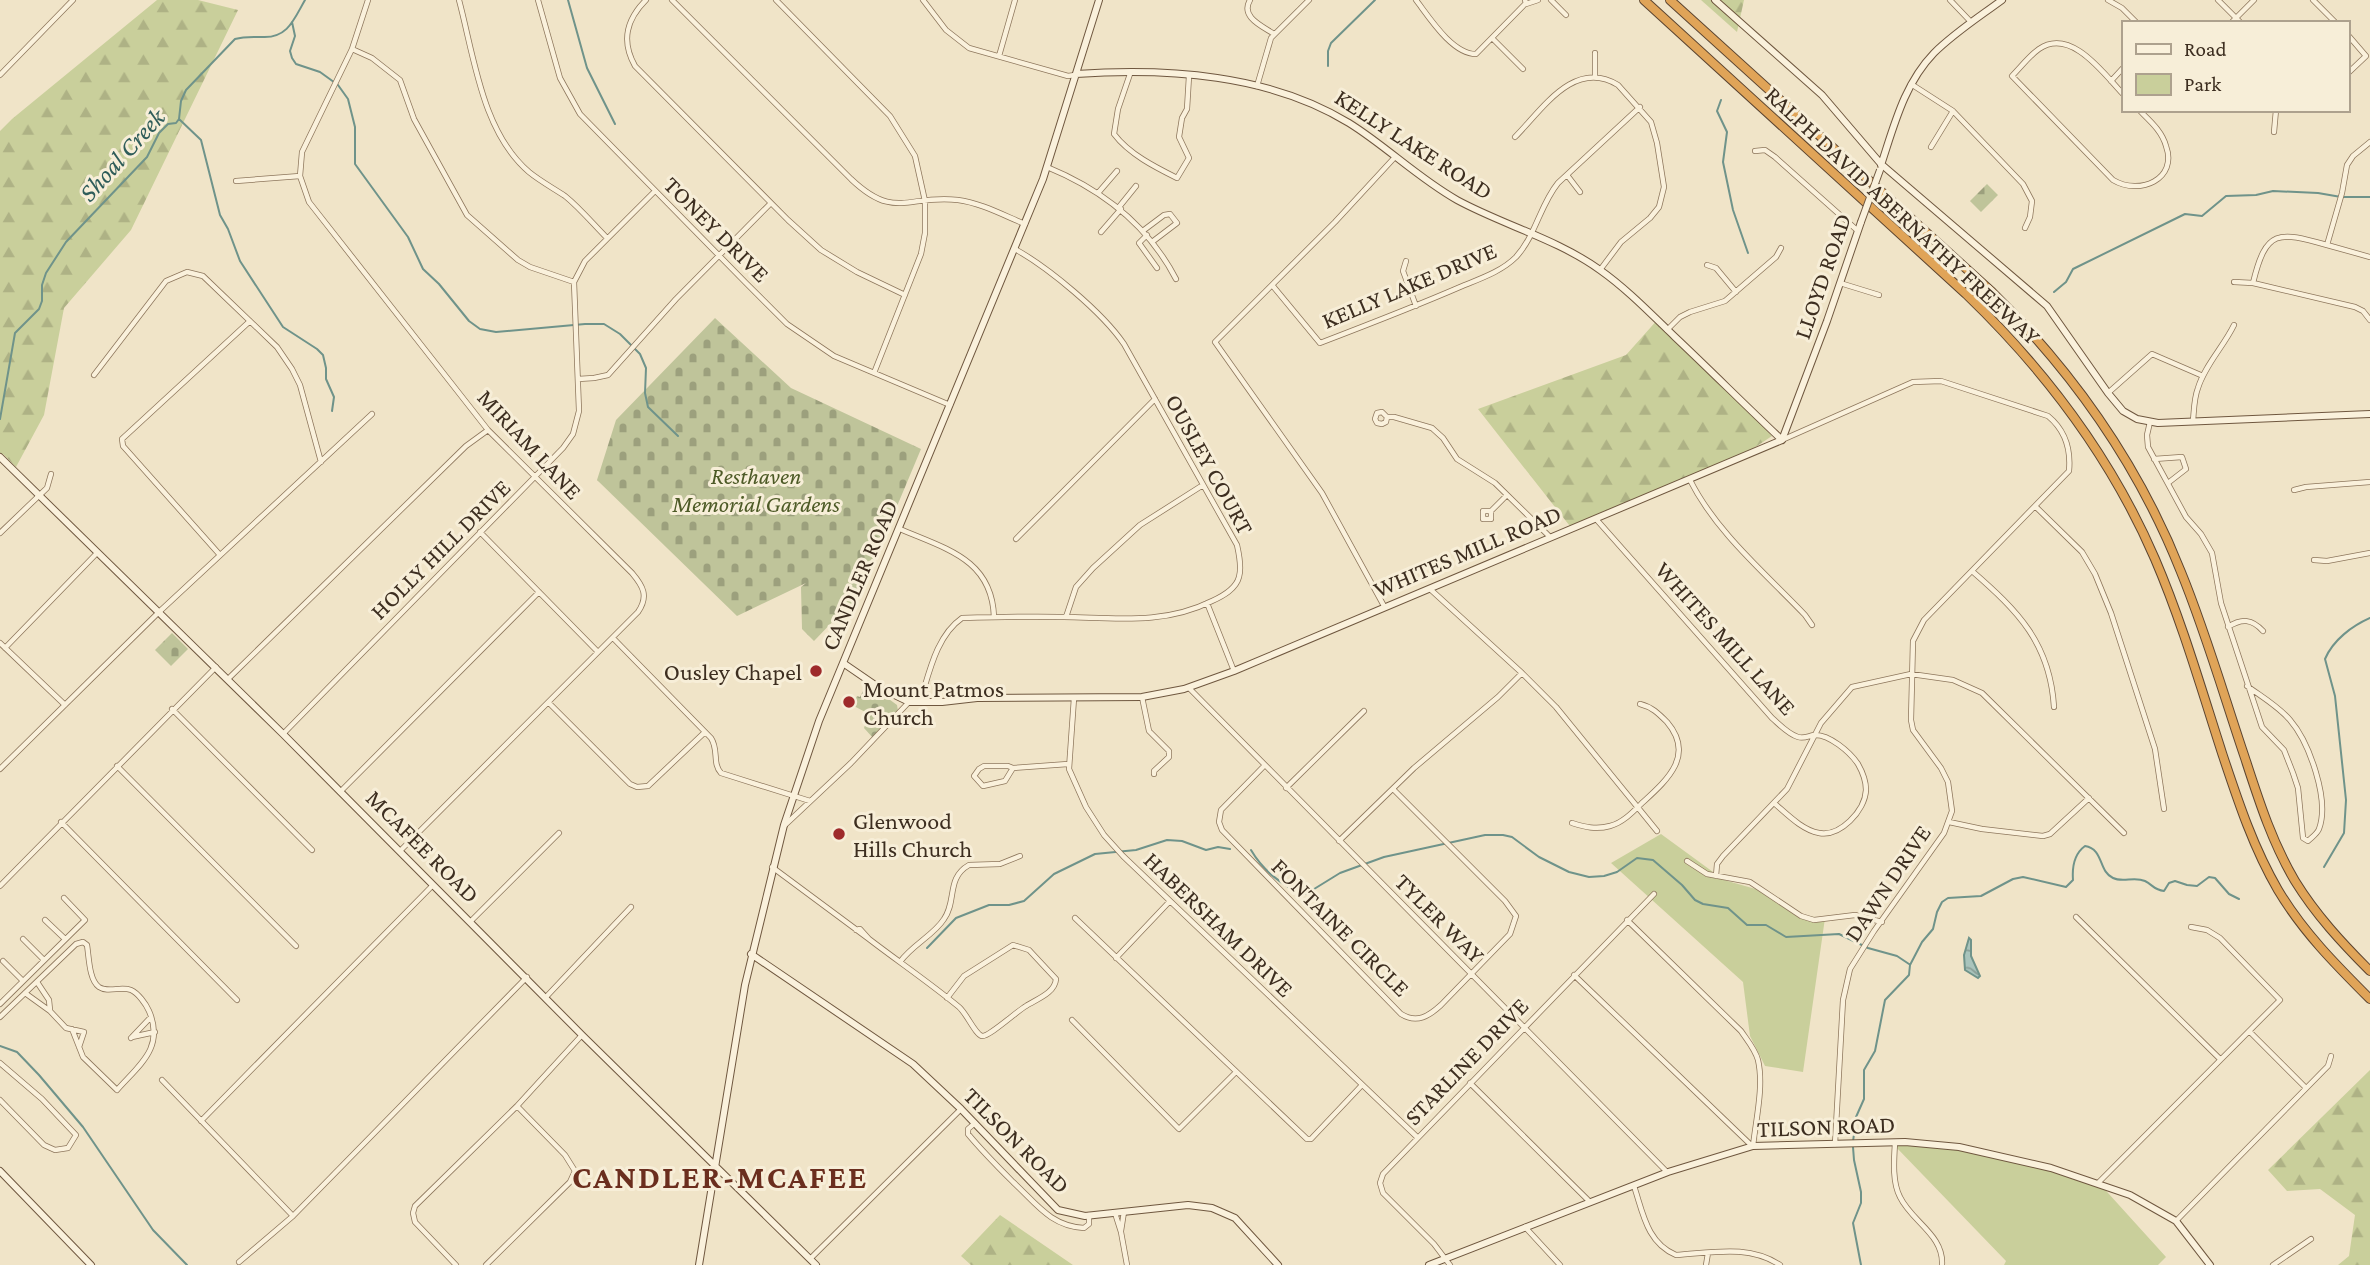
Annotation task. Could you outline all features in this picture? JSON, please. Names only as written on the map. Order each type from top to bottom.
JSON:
[{"type":"highway","name":"RALPH DAVID ABERNATHY FREEWAY","points":[[1644,0],[1993,320],[2064,402],[2112,476],[2154,557],[2236,797],[2264,864],[2302,926],[2370,999]]},
{"type":"highway","name":"RALPH DAVID ABERNATHY FREEWAY","points":[[1670,0],[1992,292],[2030,331],[2078,389],[2134,474],[2171,547],[2193,602],[2263,815],[2284,859],[2296,882],[2324,921],[2370,971]]},
{"type":"street","points":[[0,75],[73,0]]},
{"type":"street","points":[[236,181],[300,176],[302,152],[352,49],[368,0]]},
{"type":"street","points":[[459,0],[486,99],[505,142],[528,171],[565,197],[607,238]]},
{"type":"street","name":"TONEY DRIVE","points":[[538,0],[553,58],[566,90],[580,114],[787,324],[834,356],[950,405]]},
{"type":"street","points":[[646,0],[635,10],[627,27],[626,46],[635,66],[821,250],[857,272],[905,295]]},
{"type":"street","points":[[672,0],[874,198],[885,202],[967,202],[1025,225]]},
{"type":"street","points":[[776,0],[890,116],[915,156],[925,201],[925,233],[921,254],[874,373]]},
{"type":"street","points":[[923,0],[946,30],[969,48],[1068,76],[1076,74]]},
{"type":"street","points":[[999,56],[1015,0]]},
{"type":"street","name":"CANDLER ROAD","points":[[699,1265],[751,954],[784,825],[819,721],[1025,225],[1047,167],[1099,0]]},
{"type":"street","points":[[1250,0],[1247,14],[1275,34]]},
{"type":"street","points":[[1257,86],[1268,43],[1309,0]]},
{"type":"street","points":[[1416,0],[1436,26],[1459,49],[1468,54],[1476,54],[1525,2],[1538,0]]},
{"type":"street","points":[[1551,0],[1566,15]]},
{"type":"street","points":[[1715,0],[1822,95],[1880,167],[2046,306],[2108,393],[2131,416],[2150,422],[2370,414]]},
{"type":"street","points":[[1950,0],[1972,23]]},
{"type":"street","name":"LLOYD ROAD","points":[[1782,440],[1903,100],[1933,54],[2002,0]]},
{"type":"street","points":[[2108,0],[2122,8],[2135,21]]},
{"type":"street","points":[[2218,0],[2239,21]]},
{"type":"street","points":[[2233,21],[2254,0]]},
{"type":"street","points":[[2313,0],[2334,21]]},
{"type":"street","points":[[2349,36],[2367,55],[2349,72]]},
{"type":"street","points":[[1492,38],[1523,69]]},
{"type":"street","points":[[2122,93],[2077,48],[2058,43],[2051,43],[2039,49],[2012,76],[2113,180],[2129,188],[2146,186],[2158,179],[2168,163],[2167,147],[2161,133],[2141,112]]},
{"type":"street","points":[[352,49],[372,58],[400,80],[414,119],[467,215],[519,260],[541,271],[574,282],[584,261],[655,191]]},
{"type":"street","points":[[1595,53],[1595,77]]},
{"type":"street","points":[[2111,81],[2122,69]]},
{"type":"street","name":"KELLY LAKE ROAD","points":[[1076,74],[1189,76],[1273,89],[1320,106],[1352,125],[1457,200],[1572,253],[1600,270],[1782,440]]},
{"type":"street","points":[[1130,74],[1118,109],[1114,134],[1121,143],[1177,178],[1189,158],[1179,137],[1182,118],[1187,109],[1189,76]]},
{"type":"street","points":[[1515,137],[1567,85],[1578,78],[1595,77],[1618,85],[1640,107],[1654,130],[1664,181],[1663,194],[1650,218],[1621,242],[1600,270]]},
{"type":"street","points":[[1912,84],[1953,111],[2024,184],[2032,201],[2025,228]]},
{"type":"street","name":"KELLY LAKE DRIVE","points":[[1272,285],[1320,343],[1416,306],[1505,267],[1518,255],[1531,234],[1549,193],[1640,107]]},
{"type":"street","points":[[1931,147],[1953,111]]},
{"type":"street","points":[[2274,132],[2276,112]]},
{"type":"street","points":[[2327,245],[2340,202],[2347,165],[2353,156],[2370,142]]},
{"type":"street","points":[[1755,151],[1765,150],[1858,230]]},
{"type":"street","points":[[1384,607],[1322,493],[1215,342],[1335,222],[1395,157]]},
{"type":"street","points":[[1047,167],[1098,193],[1120,208],[1145,233],[1176,279]]},
{"type":"street","points":[[1098,193],[1117,171]]},
{"type":"street","points":[[1567,175],[1580,192]]},
{"type":"street","name":"MIRIAM LANE","points":[[300,176],[309,202],[488,430],[632,573],[645,591],[645,598],[638,612],[400,851]]},
{"type":"street","points":[[1101,232],[1136,186]]},
{"type":"street","points":[[578,379],[608,374],[771,203]]},
{"type":"street","points":[[1152,242],[1177,223],[1170,214],[1164,215],[1145,233],[1139,243],[1157,268]]},
{"type":"street","points":[[2253,283],[2263,250],[2276,238],[2291,235],[2370,257]]},
{"type":"street","points":[[1667,330],[1679,317],[1725,301],[1776,257],[1781,248]]},
{"type":"street","name":"OUSLEY COURT","points":[[920,702],[941,643],[962,618],[1149,619],[1174,615],[1208,603],[1224,595],[1240,576],[1237,545],[1124,344],[1105,319],[1032,258],[1015,249]]},
{"type":"street","points":[[1406,261],[1403,271],[1416,306]]},
{"type":"street","points":[[1707,265],[1716,268],[1736,292]]},
{"type":"street","points":[[94,375],[166,281],[187,272],[203,276],[277,347],[296,377],[321,463]]},
{"type":"street","name":"HOLLY HILL DRIVE","points":[[283,734],[480,532],[536,479],[573,434],[579,411],[574,282]]},
{"type":"street","points":[[2234,282],[2253,283],[2355,307],[2363,311],[2370,320]]},
{"type":"street","points":[[1840,283],[1879,295]]},
{"type":"street","points":[[220,555],[123,446],[122,439],[250,321]]},
{"type":"street","points":[[2193,421],[2197,388],[2234,325]]},
{"type":"street","points":[[2108,393],[2152,354],[2203,376]]},
{"type":"street","name":"WHITES MILL ROAD","points":[[843,663],[878,687],[909,702],[991,698],[1142,697],[1165,694],[1234,671],[1689,480],[1913,382],[1941,381],[2051,418],[2067,442],[2070,460]]},
{"type":"street","points":[[1016,539],[1155,399]]},
{"type":"street","points":[[0,769],[159,612],[372,414]]},
{"type":"street","points":[[1387,417],[1432,428],[1443,438],[1457,459],[1495,483],[1550,537]]},
{"type":"street","points":[[2150,422],[2147,441],[2154,459],[2186,517],[2200,532],[2212,553],[2221,603],[2247,686],[2262,727],[2284,750],[2298,788],[2303,838],[2308,841],[2318,832],[2321,818],[2321,799],[2311,758],[2291,721],[2275,705],[2247,686]]},
{"type":"street","points":[[228,679],[466,446],[488,430]]},
{"type":"street","name":"MCAFEE ROAD","points":[[0,457],[216,667],[582,1035],[816,1265]]},
{"type":"street","points":[[2154,459],[2182,457],[2186,469],[2168,483]]},
{"type":"street","name":"DAWN DRIVE","points":[[1835,1145],[1843,1000],[1850,970],[1949,822],[1952,797],[1948,782],[1913,730],[1910,720],[1913,641],[1924,620],[2069,471],[2070,460]]},
{"type":"street","points":[[0,533],[39,496],[49,484],[51,474]]},
{"type":"street","points":[[1689,480],[1723,529],[1812,625]]},
{"type":"street","points":[[2294,490],[2370,482]]},
{"type":"street","points":[[1066,617],[1076,587],[1093,568],[1140,525],[1203,485]]},
{"type":"street","points":[[1491,510],[1507,495]]},
{"type":"street","points":[[2035,506],[2082,552],[2095,575],[2111,614],[2155,749],[2164,809]]},
{"type":"street","name":"WHITES MILL LANE","points":[[1595,519],[1772,718],[1798,737],[1815,735],[1835,743],[1858,765],[1864,777],[1866,789],[1857,810],[1840,830],[1833,833],[1822,834],[1800,824],[1774,803]]},
{"type":"street","points":[[900,529],[945,549],[976,567],[992,593],[994,617]]},
{"type":"street","points":[[480,532],[598,652]]},
{"type":"street","points":[[5,648],[97,553]]},
{"type":"street","points":[[2314,560],[2327,561],[2370,554]]},
{"type":"street","points":[[1972,571],[2034,635],[2053,688],[2054,707]]},
{"type":"street","points":[[1430,589],[1556,706],[1657,831]]},
{"type":"street","points":[[340,792],[539,592]]},
{"type":"street","points":[[1208,603],[1234,671]]},
{"type":"street","points":[[2228,627],[2241,620],[2251,621],[2263,631]]},
{"type":"street","points":[[613,638],[715,744],[716,765],[721,774],[810,801]]},
{"type":"street","points":[[0,643],[65,705]]},
{"type":"street","points":[[0,886],[216,667]]},
{"type":"street","points":[[1339,841],[1414,768],[1522,673]]},
{"type":"street","points":[[1716,876],[1717,864],[1723,856],[1791,783],[1815,735],[1852,687],[1910,674],[1953,680],[1982,693],[2124,833]]},
{"type":"street","name":"TYLER WAY","points":[[1188,687],[1668,1172]]},
{"type":"street","points":[[1142,697],[1148,729],[1169,751],[1169,757],[1154,774]]},
{"type":"street","points":[[1013,768],[1005,781],[996,785],[983,786],[974,776],[984,766],[1013,768],[1068,764],[1074,698]]},
{"type":"street","points":[[549,702],[637,787],[648,786],[705,732]]},
{"type":"street","points":[[784,825],[851,763],[909,702]]},
{"type":"street","points":[[1572,823],[1589,828],[1608,827],[1629,816],[1660,786],[1676,763],[1679,753],[1677,736],[1651,707],[1640,704]]},
{"type":"street","points":[[172,709],[312,850]]},
{"type":"street","points":[[1286,788],[1364,711]]},
{"type":"street","name":"HABERSHAM DRIVE","points":[[1068,764],[1086,807],[1104,835],[1417,1137]]},
{"type":"street","points":[[117,766],[296,946]]},
{"type":"street","name":"FONTAINE CIRCLE","points":[[1265,766],[1221,810],[1219,822],[1222,830],[1401,1014],[1412,1019],[1426,1016],[1472,974],[1510,934],[1515,925],[1513,910],[1393,789]]},
{"type":"street","points":[[1949,822],[2043,836],[2050,834],[2089,798]]},
{"type":"street","points":[[61,822],[237,1000]]},
{"type":"street","points":[[471,921],[559,832]]},
{"type":"street","points":[[900,962],[907,952],[946,917],[953,881],[964,867],[1000,864],[1020,856]]},
{"type":"street","points":[[1687,861],[1707,874],[1749,882],[1801,916],[1814,920],[1855,915],[1882,922]]},
{"type":"street","points":[[772,867],[947,998],[969,1016],[977,1033],[986,1036],[1013,1014],[1049,991],[1055,985],[1056,979],[1029,950],[1013,945],[964,976],[947,998]]},
{"type":"street","points":[[201,1121],[433,884]]},
{"type":"street","name":"STARLINE DRIVE","points":[[1449,1262],[1386,1196],[1380,1186],[1381,1178],[1387,1168],[1654,894]]},
{"type":"street","points":[[8,1009],[1,1002],[85,920],[64,898]]},
{"type":"street","points":[[1116,958],[1170,901]]},
{"type":"street","points":[[546,997],[631,907]]},
{"type":"street","points":[[2076,917],[2220,1059]]},
{"type":"street","points":[[1075,918],[1307,1139],[1311,1139],[1362,1085]]},
{"type":"street","points":[[45,920],[65,939]]},
{"type":"street","points":[[1627,920],[1741,1031],[1755,1052],[1759,1063],[1759,1091],[1753,1146]]},
{"type":"street","points":[[2098,1183],[2280,1000],[2220,938],[2207,930],[2191,927]]},
{"type":"street","points":[[23,939],[44,960]]},
{"type":"street","points":[[0,1017],[76,944],[83,942],[87,945],[93,979],[97,986],[104,989],[131,990],[144,1003],[155,1032],[150,1054],[117,1090],[83,1057],[72,1029]]},
{"type":"street","name":"TILSON ROAD","points":[[751,954],[913,1064],[961,1109],[1058,1210],[1089,1215],[1188,1205],[1212,1208],[1235,1219],[1278,1265]]},
{"type":"street","points":[[3,961],[23,981]]},
{"type":"street","points":[[1574,975],[1753,1146]]},
{"type":"street","points":[[239,1262],[293,1216],[527,977]]},
{"type":"street","points":[[37,982],[49,1000],[50,1011]]},
{"type":"street","points":[[13,990],[50,1011],[66,1028],[84,1031],[79,1048]]},
{"type":"street","points":[[151,1017],[131,1038],[155,1032]]},
{"type":"street","points":[[1072,1020],[1179,1129],[1236,1072]]},
{"type":"street","points":[[2249,1031],[2306,1088]]},
{"type":"street","points":[[456,1265],[415,1222],[413,1213],[418,1203],[517,1106],[582,1035]]},
{"type":"street","points":[[2176,1221],[2328,1066],[2331,1056]]},
{"type":"street","points":[[0,1063],[42,1099],[76,1135],[68,1148],[55,1150],[44,1145],[0,1100]]},
{"type":"street","points":[[162,1080],[293,1216]]},
{"type":"street","points":[[1470,1083],[1591,1203]]},
{"type":"street","points":[[486,1265],[570,1182],[575,1171],[565,1155],[517,1106]]},
{"type":"street","points":[[810,1259],[961,1109]]},
{"type":"street","points":[[975,1124],[968,1129],[970,1138],[994,1166],[1012,1180],[1046,1216],[1073,1227],[1084,1228],[1089,1224],[1089,1215]]},
{"type":"street","points":[[1895,1143],[1896,1187],[1900,1199],[1914,1218],[1933,1236],[1941,1249],[1942,1265]]},
{"type":"street","name":"TILSON ROAD","points":[[1429,1265],[1449,1262],[1525,1227],[1668,1172],[1753,1146],[1895,1143],[1959,1147],[2051,1168],[2130,1195],[2176,1221],[2210,1265]]},
{"type":"street","points":[[0,1171],[91,1265]]},
{"type":"street","points":[[1634,1186],[1648,1228],[1658,1245],[1676,1255],[1722,1251],[1752,1253],[1780,1265]]},
{"type":"street","points":[[1121,1231],[1124,1212]]},
{"type":"street","points":[[1115,1213],[1127,1265]]},
{"type":"street","points":[[1525,1227],[1560,1265]]},
{"type":"street","points":[[2273,1265],[2311,1239]]},
{"type":"street","points":[[1706,1265],[1708,1253]]},
{"type":"green space","points":[[157,0],[198,0],[238,10],[131,230],[64,308],[44,415],[16,467],[3,454],[0,456],[0,131]]},
{"type":"green space","points":[[1701,0],[1744,0],[1737,32]]},
{"type":"green space","points":[[1987,184],[1998,195],[1981,212],[1970,201]]},
{"type":"green space","name":"Resthaven Memorial Gardens","points":[[715,318],[791,388],[921,449],[848,623],[839,615],[814,641],[802,629],[801,587],[806,583],[737,616],[597,480],[616,420]]},
{"type":"green space","points":[[1659,318],[1772,436],[1733,462],[1573,530],[1478,409],[1626,355]]},
{"type":"green space","points":[[172,633],[188,649],[171,666],[155,650]]},
{"type":"green space","points":[[867,683],[897,705],[898,711],[873,738],[864,728],[869,714],[852,705],[857,696],[860,697]]},
{"type":"green space","points":[[1661,834],[1724,880],[1766,892],[1795,915],[1825,918],[1803,1072],[1765,1066],[1750,1036],[1743,982],[1611,863]]},
{"type":"green space","points":[[2370,1070],[2370,1265],[2338,1265],[2349,1256],[2355,1215],[2320,1189],[2287,1191],[2268,1170]]},
{"type":"green space","points":[[1895,1146],[1938,1146],[2008,1155],[2099,1183],[2166,1257],[2158,1265],[2004,1265],[2006,1261]]},
{"type":"green space","points":[[1000,1215],[1073,1265],[971,1265],[961,1256]]},
{"type":"water","points":[[1969,938],[1971,956],[1980,976],[1978,978],[1965,970],[1964,955]]},
{"type":"waterway","name":"Shoal Creek","points":[[179,119],[181,101],[186,90],[235,39],[279,34],[289,26],[305,0]]},
{"type":"waterway","points":[[568,0],[587,68],[615,124]]},
{"type":"waterway","points":[[1328,66],[1331,43],[1375,0]]},
{"type":"waterway","points":[[292,22],[295,36],[290,51],[292,58],[296,64],[320,72],[338,85],[348,99],[355,127],[355,164],[408,237],[423,269],[469,321],[480,329],[496,332],[604,324],[620,334],[640,354],[646,368],[645,393],[648,407],[678,436]]},
{"type":"waterway","points":[[1721,100],[1717,111],[1727,132],[1723,162],[1733,210],[1748,253]]},
{"type":"waterway","points":[[179,119],[201,140],[220,215],[240,261],[283,327],[323,355],[326,379],[334,397],[332,411]]},
{"type":"waterway","name":"Shoal Creek","points":[[0,419],[15,333],[39,309],[46,273],[66,242],[147,157],[159,133],[168,124],[176,123],[179,119]]},
{"type":"waterway","points":[[2054,292],[2066,282],[2073,269],[2185,214],[2202,216],[2226,196],[2256,195],[2273,191],[2370,197]]},
{"type":"waterway","points":[[2324,867],[2344,833],[2346,800],[2335,696],[2325,659],[2344,634],[2370,618]]},
{"type":"waterway","points":[[1251,850],[1274,877],[1306,894],[1340,873],[1384,857],[1485,835],[1512,837],[1539,857],[1569,872],[1589,877],[1617,872],[1637,858],[1653,860],[1695,900],[1728,908],[1747,925],[1766,925],[1786,937],[1839,934],[1868,948],[1897,956],[1909,964]]},
{"type":"waterway","points":[[927,948],[956,918],[989,905],[1009,905],[1024,901],[1054,874],[1095,854],[1136,850],[1167,840],[1182,841],[1206,850],[1218,847],[1230,849]]},
{"type":"waterway","points":[[1853,1142],[1856,1117],[1864,1099],[1864,1070],[1875,1051],[1885,1000],[1909,975],[1910,965],[1922,942],[1933,929],[1942,902],[1948,898],[1981,896],[2013,879],[2023,877],[2066,887],[2073,880],[2076,857],[2085,846],[2095,851],[2108,875],[2113,878],[2141,880],[2164,891],[2169,883],[2175,881],[2197,886],[2209,877],[2215,878],[2229,894],[2239,899]]},
{"type":"waterway","points":[[0,1046],[17,1052],[39,1075],[83,1127],[153,1230],[187,1265]]},
{"type":"waterway","points":[[1853,1147],[1861,1192],[1861,1203],[1853,1223],[1861,1265]]},
{"type":"place","name":"Ousley Chapel","points":[[816,671]]},
{"type":"place","name":"Mount Patmos Church","points":[[849,702]]},
{"type":"place","name":"Glenwood Hills Church","points":[[839,834]]},
{"type":"district","name":"CANDLER-MCAFEE","points":[[720,1177]]}]
